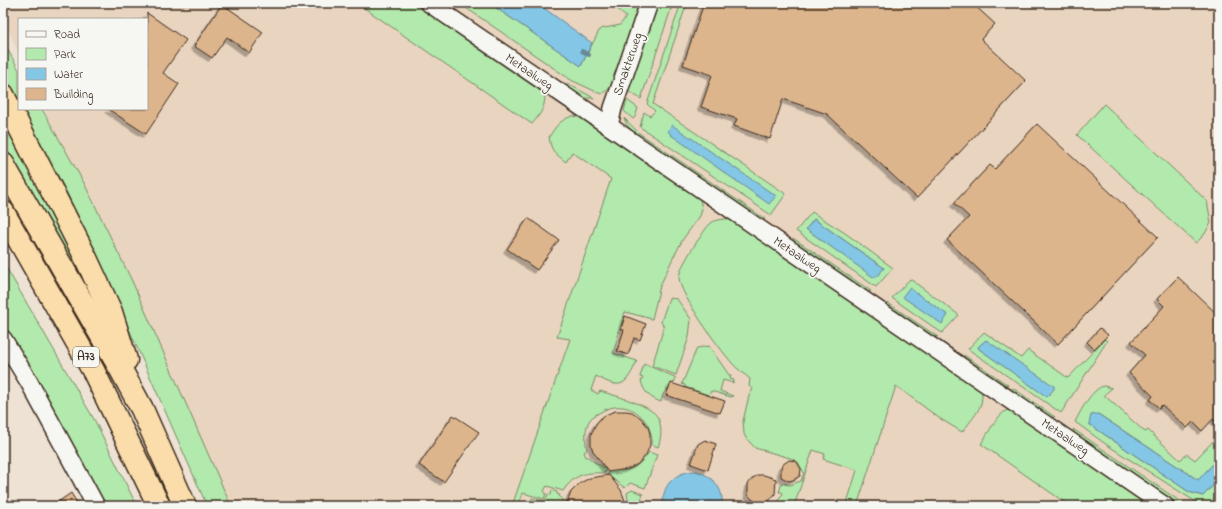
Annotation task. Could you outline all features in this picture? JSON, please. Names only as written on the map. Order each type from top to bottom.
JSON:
[{"type":"highway","name":"A73","points":[[3,96],[84,254],[111,312],[142,410]]},
{"type":"highway","name":"A73","points":[[3,164],[116,361],[142,410],[185,506]]},
{"type":"highway","name":"A73","points":[[3,212],[94,372],[159,506]]},
{"type":"street","name":"Metaalweg","points":[[429,3],[1165,506]]},
{"type":"street","name":"Smakterweg","points":[[609,126],[613,108],[649,3]]},
{"type":"street","points":[[3,339],[29,382],[96,506]]},
{"type":"shaded area","points":[[3,3],[1219,3],[1219,506],[225,506],[44,110],[148,110],[148,18],[18,18],[18,52],[3,18]]},
{"type":"green space","points":[[357,3],[413,3],[545,93],[544,106],[541,113],[532,124]]},
{"type":"green space","points":[[459,3],[489,3],[581,66],[600,29],[620,25],[626,17],[619,11],[617,3],[643,3],[616,79],[608,90],[601,94],[571,80]]},
{"type":"green space","points":[[658,3],[673,3],[641,99],[628,91]]},
{"type":"green space","points":[[681,3],[687,3],[653,104],[786,194],[771,215],[640,127],[644,112],[650,116],[655,111],[647,104]]},
{"type":"green space","points":[[3,41],[18,68],[18,103],[3,75]]},
{"type":"green space","points":[[568,84],[594,98],[582,98],[564,89]]},
{"type":"green space","points":[[627,100],[638,108],[633,119],[624,111]]},
{"type":"green space","points":[[1104,104],[1207,201],[1211,223],[1204,235],[1196,243],[1077,135]]},
{"type":"green space","points":[[3,106],[116,340],[52,225],[3,144]]},
{"type":"green space","points":[[22,110],[43,110],[84,183],[132,281],[231,506],[207,506],[94,250],[64,187]]},
{"type":"green space","points":[[572,116],[581,117],[699,194],[702,209],[700,216],[683,239],[660,286],[652,319],[625,312],[613,353],[637,361],[630,376],[622,383],[617,384],[605,381],[596,376],[591,390],[598,394],[600,391],[628,400],[648,408],[653,412],[659,419],[661,429],[658,447],[652,445],[648,425],[636,412],[627,408],[609,408],[594,416],[589,421],[586,433],[587,450],[584,452],[586,457],[589,457],[591,460],[606,469],[605,473],[581,475],[567,485],[563,491],[547,486],[544,491],[546,493],[544,499],[523,493],[518,506],[512,506],[570,339],[557,337],[611,179],[572,152],[566,162],[552,149],[549,137],[558,124]]},
{"type":"green space","points":[[624,118],[639,133],[765,219],[758,220],[634,133],[627,125]]},
{"type":"green space","points":[[812,212],[845,233],[893,268],[876,287],[796,231]],"holes":[[[814,219],[884,268],[873,276],[806,229]]]},
{"type":"green space","points":[[734,218],[981,389],[982,401],[980,407],[962,432],[939,418],[896,386],[858,503],[864,506],[846,506],[857,470],[823,459],[825,454],[813,450],[795,503],[799,505],[777,506],[780,497],[783,494],[782,492],[779,492],[782,483],[790,485],[801,481],[804,473],[798,462],[790,458],[755,448],[744,434],[743,421],[749,396],[753,389],[749,386],[750,379],[726,356],[710,334],[686,296],[679,278],[686,260],[709,225],[722,219]]},
{"type":"green space","points":[[793,238],[871,291],[867,292],[794,246]]},
{"type":"green space","points":[[3,262],[95,421],[137,506],[104,506],[61,425],[13,347],[3,356]]},
{"type":"green space","points":[[910,279],[959,315],[942,333],[892,298]]},
{"type":"green space","points":[[669,298],[677,299],[691,319],[689,337],[676,375],[652,366],[664,327],[661,322]]},
{"type":"green space","points":[[888,303],[938,337],[924,335],[889,310],[887,305]]},
{"type":"green space","points":[[984,332],[1021,358],[1028,350],[1068,378],[1105,339],[1107,341],[1061,413],[968,349]],"holes":[[[986,340],[1047,396],[979,349],[978,347]]]},
{"type":"green space","points":[[709,346],[729,375],[731,375],[730,379],[734,380],[733,383],[723,380],[720,391],[733,396],[731,397],[711,391],[709,395],[685,387],[685,385],[682,384],[697,348]]},
{"type":"green space","points":[[964,355],[1008,385],[1005,389],[965,363]]},
{"type":"green space","points":[[644,364],[675,377],[675,381],[663,394],[661,402],[650,396],[643,388],[641,380],[643,378],[640,377]]},
{"type":"green space","points":[[1104,386],[1112,388],[1104,395],[1145,432],[1148,430],[1180,460],[1187,454],[1195,460],[1219,435],[1219,458],[1198,480],[1098,414],[1089,424],[1189,492],[1203,496],[1219,479],[1219,502],[1215,506],[1202,506],[1107,445],[1075,422],[1083,407],[1095,391]]},
{"type":"green space","points":[[1013,388],[1055,417],[1048,417],[1009,392]]},
{"type":"green space","points":[[1007,410],[1012,411],[1155,506],[1070,506],[981,444],[996,421]]},
{"type":"green space","points":[[1073,429],[1178,500],[1190,506],[1182,506],[1177,502],[1174,505],[1083,443],[1075,434]]},
{"type":"green space","points":[[649,452],[657,455],[645,488],[630,483],[625,488],[608,475],[609,469],[628,470],[632,468],[641,462]]},
{"type":"green space","points":[[552,490],[557,492],[557,494],[560,495],[559,497],[562,498],[561,506],[530,506],[532,498],[545,501],[548,494],[551,495]]},
{"type":"green space","points":[[632,490],[643,494],[639,506],[629,506],[627,493]]},
{"type":"water","points":[[489,3],[537,3],[592,43],[581,66]]},
{"type":"water","points":[[672,125],[776,196],[769,204],[671,135],[668,131]]},
{"type":"water","points":[[814,219],[884,268],[877,277],[873,277],[806,229]]},
{"type":"water","points":[[909,288],[948,315],[942,324],[904,298],[903,296]]},
{"type":"water","points":[[986,340],[1054,386],[1054,389],[1047,397],[979,349],[978,347]]},
{"type":"water","points":[[1098,414],[1198,480],[1219,458],[1219,479],[1203,496],[1189,492],[1089,424],[1091,415]]},
{"type":"water","points":[[696,471],[708,476],[719,488],[722,506],[663,506],[664,492],[671,481],[682,474]]},
{"type":"building","points":[[704,3],[972,3],[995,24],[981,39],[1026,81],[917,198],[827,114],[783,99],[770,139],[734,126],[737,119],[701,107],[712,75],[683,65]]},
{"type":"building","points":[[222,4],[263,32],[249,53],[227,37],[212,58],[194,46]]},
{"type":"building","points":[[147,13],[186,40],[163,73],[179,84],[146,134],[110,110],[148,110]]},
{"type":"building","points":[[1037,124],[1158,237],[1058,344],[947,240],[969,217],[954,203],[990,165],[995,169]]},
{"type":"building","points":[[528,218],[559,240],[537,270],[507,249]]},
{"type":"building","points":[[1178,277],[1219,316],[1219,425],[1213,419],[1202,431],[1193,422],[1187,428],[1162,405],[1159,408],[1150,400],[1153,396],[1129,373],[1145,355],[1131,342],[1164,306],[1157,299]]},
{"type":"building","points":[[625,316],[646,324],[640,340],[634,338],[628,355],[617,351],[624,330],[621,329]]},
{"type":"building","points":[[1100,328],[1108,335],[1094,349],[1087,342]]},
{"type":"building","points":[[671,383],[725,401],[720,413],[666,395]]},
{"type":"building","points":[[615,411],[632,412],[641,418],[648,427],[650,434],[650,445],[646,455],[638,464],[628,469],[608,472],[593,451],[591,445],[591,434],[600,419]]},
{"type":"building","points":[[453,415],[479,432],[444,482],[419,465]]},
{"type":"building","points":[[705,440],[716,444],[708,470],[691,464],[698,444]]},
{"type":"building","points":[[789,460],[796,461],[801,469],[800,476],[789,481],[781,477],[781,468],[782,465]]},
{"type":"building","points":[[609,475],[621,490],[627,506],[566,506],[571,492],[580,483],[590,478]]},
{"type":"building","points":[[758,475],[764,475],[776,479],[775,494],[768,502],[757,503],[748,495],[748,484]]},
{"type":"building","points":[[71,493],[79,506],[52,506]]},
{"type":"waterway","points":[[582,51],[589,55]]}]
